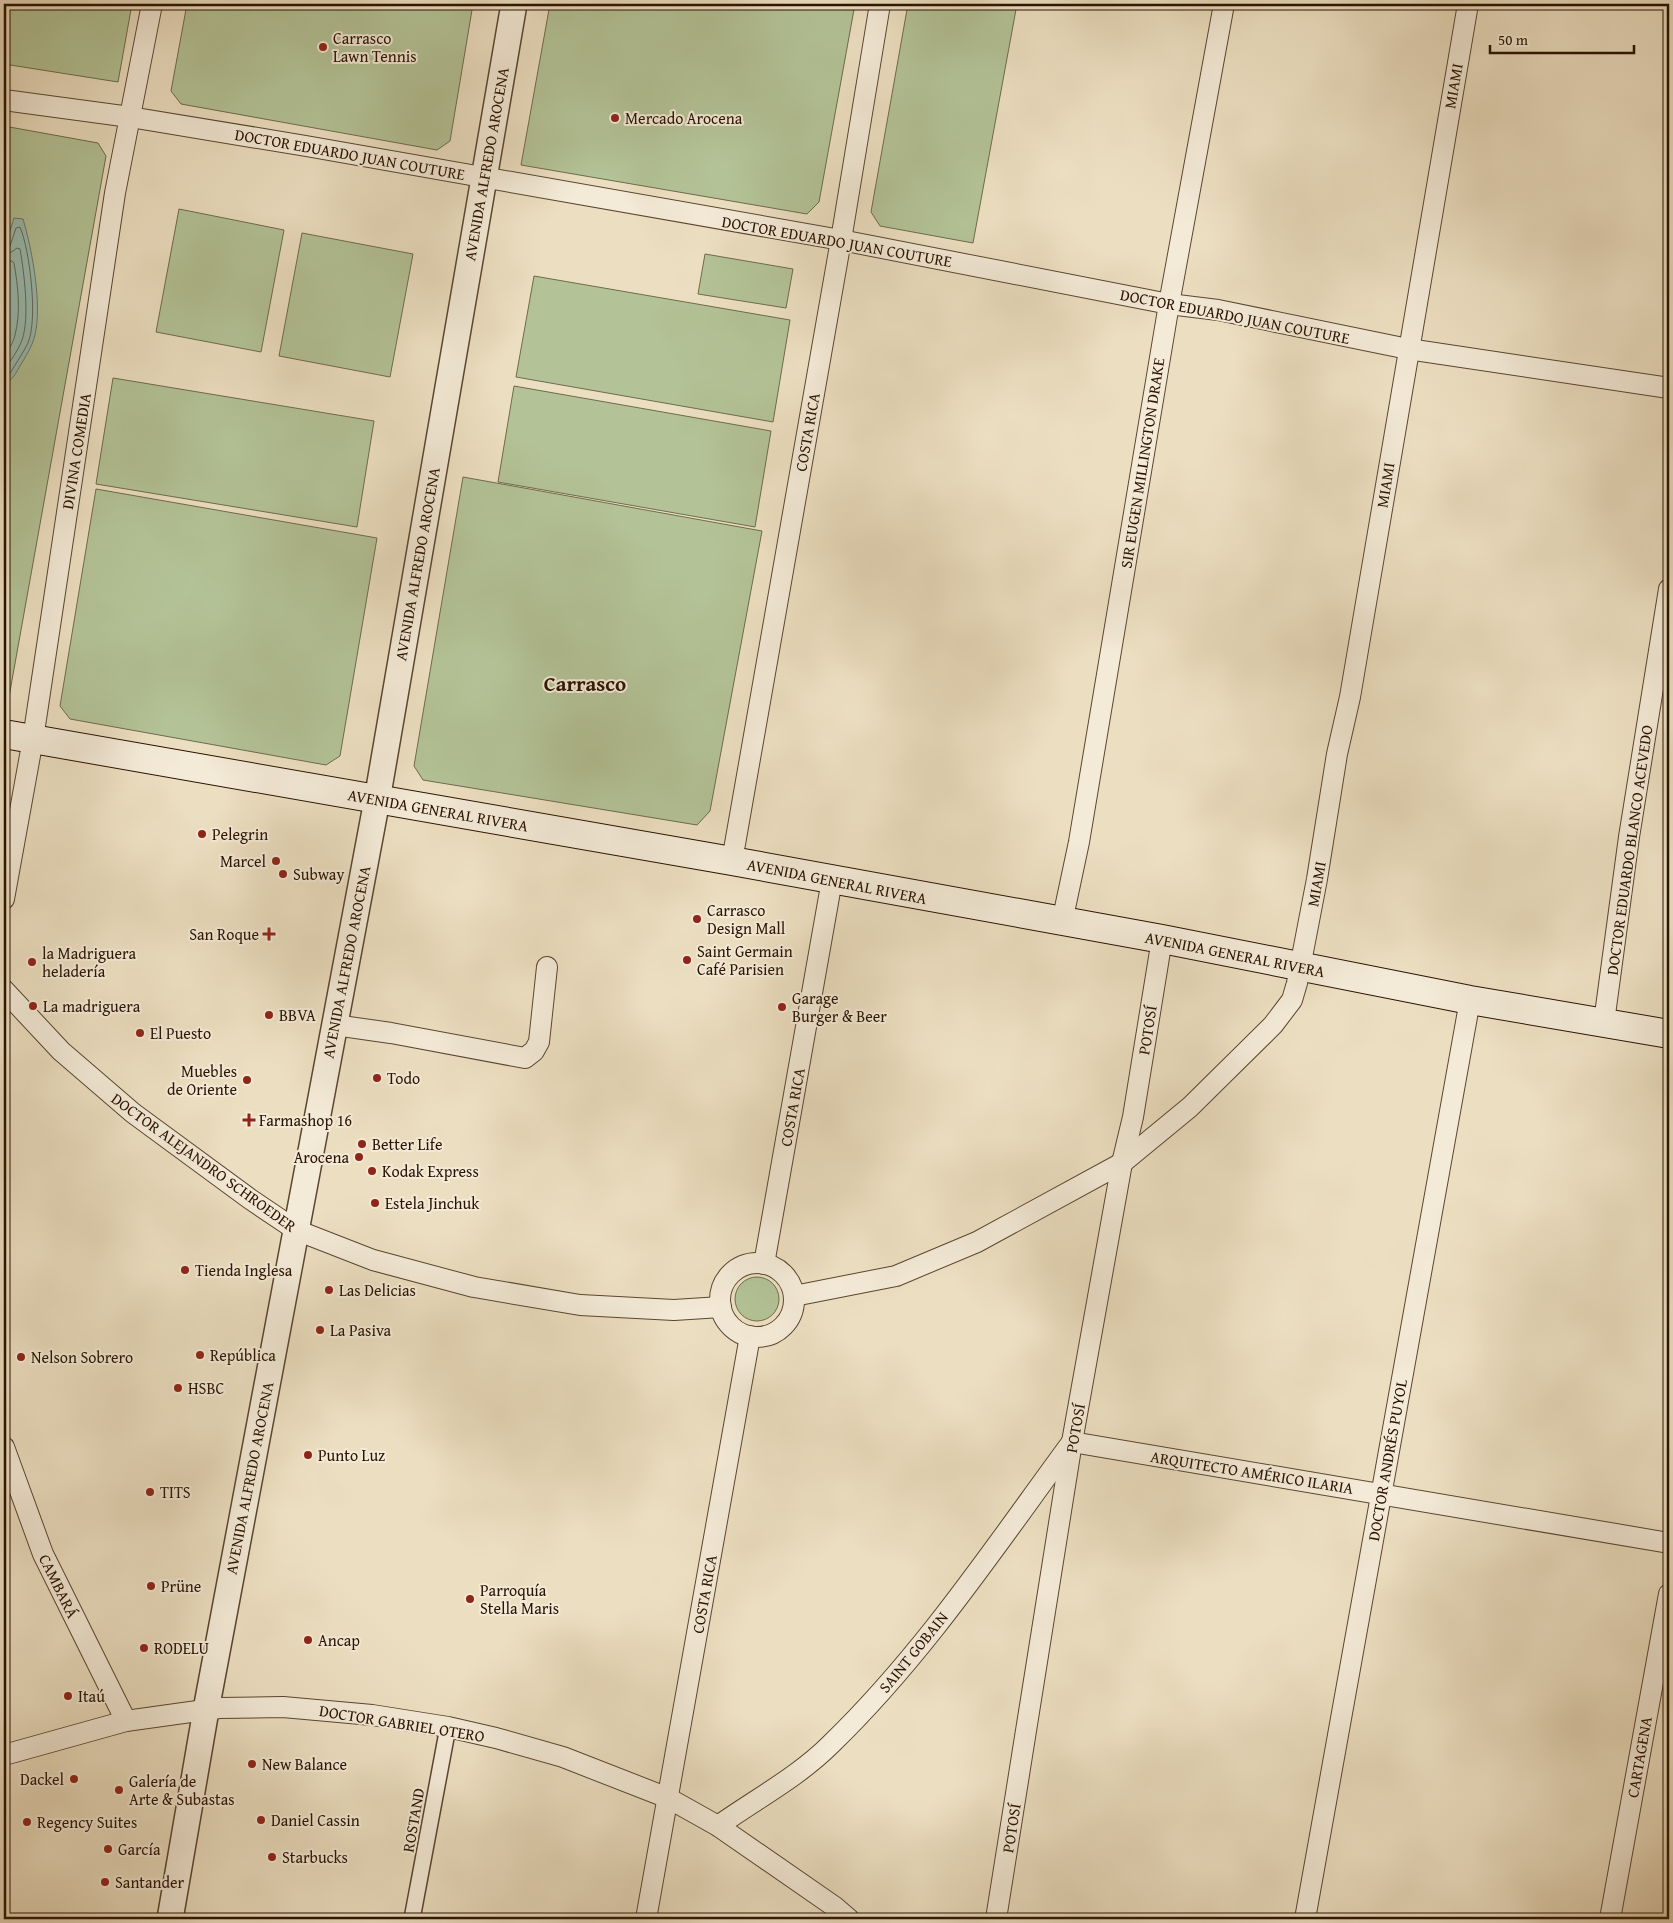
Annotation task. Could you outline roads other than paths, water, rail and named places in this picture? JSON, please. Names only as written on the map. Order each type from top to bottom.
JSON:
[{"type":"main road","name":"AVENIDA GENERAL RIVERA","points":[[4,734],[732,861],[1162,939],[1470,1000],[1669,1034]]},
{"type":"street","name":"DIVINA COMEDIA","points":[[4,898],[33,739],[115,193],[152,4]]},
{"type":"street","name":"AVENIDA ALFREDO AROCENA","points":[[170,1919],[206,1710],[377,800],[514,4]]},
{"type":"street","name":"COSTA RICA","points":[[732,861],[841,240],[880,4]]},
{"type":"street","name":"SIR EUGEN MILLINGTON DRAKE","points":[[1062,922],[1079,842],[1169,304],[1224,4]]},
{"type":"street","name":"MIAMI","points":[[1300,966],[1317,879],[1337,754],[1350,697],[1468,4]]},
{"type":"street","name":"DOCTOR EDUARDO JUAN COUTURE","points":[[4,100],[130,117],[841,240],[1169,304],[1218,310],[1408,349],[1669,388]]},
{"type":"street","name":"DOCTOR EDUARDO BLANCO ACEVEDO","points":[[1604,1022],[1629,837],[1669,589]]},
{"type":"street","name":"COSTA RICA","points":[[764,1264],[832,880]]},
{"type":"street","name":"POTOSÍ","points":[[996,1919],[1072,1442],[1122,1163],[1133,1117],[1162,939]]},
{"type":"street","points":[[794,1296],[896,1276],[977,1242],[1122,1163],[1190,1107],[1273,1025],[1292,1000],[1300,966]]},
{"type":"street","points":[[334,1025],[391,1033],[525,1058],[534,1051],[539,1042],[546,967]]},
{"type":"street","name":"DOCTOR ALEJANDRO SCHROEDER","points":[[4,990],[61,1052],[133,1113],[250,1199],[296,1230],[373,1260],[474,1287],[580,1305],[674,1310],[721,1307]]},
{"type":"street","name":"DOCTOR ANDRÉS PUYOL","points":[[1305,1919],[1470,1000]]},
{"type":"street","points":[[754,1264],[764,1264],[778,1270],[784,1275],[792,1288],[794,1296],[792,1312],[783,1327],[768,1336],[750,1336],[734,1329],[721,1307],[723,1287],[731,1274],[744,1266],[754,1264]]},
{"type":"street","name":"COSTA RICA","points":[[646,1919],[750,1336]]},
{"type":"street","name":"ARQUITECTO AMÉRICO ILARIA","points":[[1072,1442],[1669,1543]]},
{"type":"street","name":"SAINT GOBAIN","points":[[718,1826],[773,1791],[830,1745],[886,1687],[934,1629],[1072,1442]]},
{"type":"street","name":"CAMBARÁ","points":[[4,1446],[43,1554],[126,1721]]},
{"type":"street","name":"CARTAGENA","points":[[1610,1919],[1669,1594]]},
{"type":"street","name":"DOCTOR GABRIEL OTERO","points":[[4,1755],[126,1721],[219,1708],[284,1707],[372,1715],[448,1727],[496,1738],[563,1758],[668,1798],[718,1826],[849,1919]]},
{"type":"street","name":"ROSTAND","points":[[412,1919],[448,1727]]},
{"type":"water","points":[[14,218],[23,219],[27,232],[36,282],[37,316],[36,332],[30,349],[14,376],[4,384],[4,250]]},
{"type":"place","name":"Carrasco Lawn Tennis","points":[[323,47]]},
{"type":"place","name":"Mercado Arocena","points":[[615,118]]},
{"type":"place","name":"Pelegrin","points":[[202,834]]},
{"type":"place","name":"Marcel","points":[[276,861]]},
{"type":"place","name":"Subway","points":[[283,874]]},
{"type":"place","name":"Carrasco Design Mall","points":[[697,919]]},
{"type":"place","name":"San Roque","points":[[269,934]]},
{"type":"place","name":"Saint Germain Café Parisien","points":[[687,960]]},
{"type":"place","name":"la Madriguera heladería","points":[[32,962]]},
{"type":"place","name":"La madriguera","points":[[33,1006]]},
{"type":"place","name":"Garage Burger & Beer","points":[[782,1007]]},
{"type":"place","name":"BBVA","points":[[269,1015]]},
{"type":"place","name":"El Puesto","points":[[140,1033]]},
{"type":"place","name":"Todo","points":[[377,1078]]},
{"type":"place","name":"Muebles de Oriente","points":[[247,1080]]},
{"type":"place","name":"Farmashop 16","points":[[249,1120]]},
{"type":"place","name":"Better Life","points":[[362,1144]]},
{"type":"place","name":"Arocena","points":[[359,1157]]},
{"type":"place","name":"Kodak Express","points":[[372,1171]]},
{"type":"place","name":"Estela Jinchuk","points":[[375,1203]]},
{"type":"place","name":"Tienda Inglesa","points":[[185,1270]]},
{"type":"place","name":"Las Delicias","points":[[329,1290]]},
{"type":"place","name":"La Pasiva","points":[[320,1330]]},
{"type":"place","name":"República","points":[[200,1355]]},
{"type":"place","name":"Nelson Sobrero","points":[[21,1357]]},
{"type":"place","name":"HSBC","points":[[178,1388]]},
{"type":"place","name":"Punto Luz","points":[[308,1455]]},
{"type":"place","name":"TITS","points":[[150,1492]]},
{"type":"place","name":"Prüne","points":[[151,1586]]},
{"type":"place","name":"Parroquía Stella Maris","points":[[470,1599]]},
{"type":"place","name":"Ancap","points":[[308,1640]]},
{"type":"place","name":"RODELU","points":[[144,1648]]},
{"type":"place","name":"Itaú","points":[[68,1696]]},
{"type":"place","name":"New Balance","points":[[252,1764]]},
{"type":"place","name":"Dackel","points":[[74,1779]]},
{"type":"place","name":"Galería de Arte & Subastas","points":[[119,1790]]},
{"type":"place","name":"Daniel Cassin","points":[[261,1820]]},
{"type":"place","name":"Regency Suites","points":[[27,1822]]},
{"type":"place","name":"García","points":[[108,1849]]},
{"type":"place","name":"Starbucks","points":[[272,1857]]},
{"type":"place","name":"Santander","points":[[105,1882]]},
{"type":"district","name":"Carrasco","points":[[585,684]]}]
